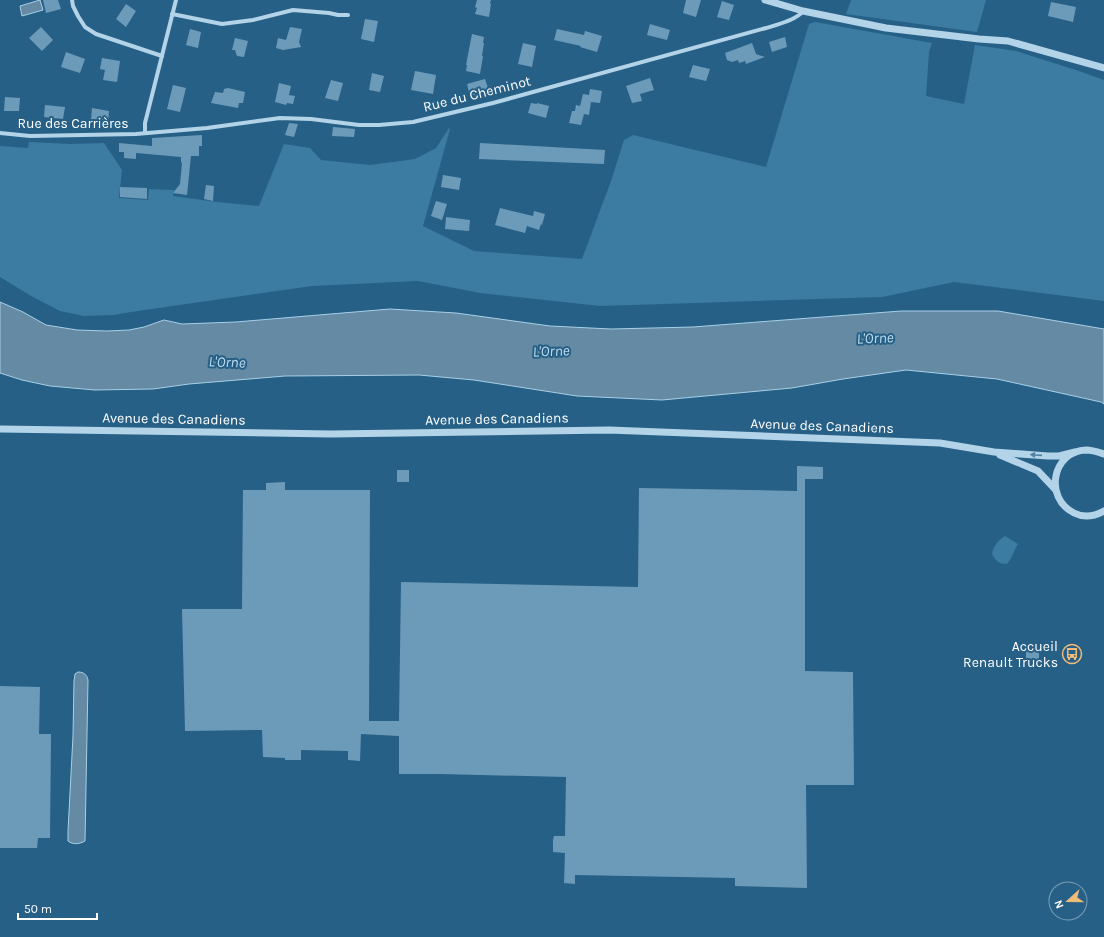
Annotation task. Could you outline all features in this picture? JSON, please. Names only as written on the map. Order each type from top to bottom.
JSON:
[{"type":"street","points":[[72,0],[73,6],[85,27],[96,34],[162,56]]},
{"type":"street","points":[[145,133],[145,123],[176,0]]},
{"type":"street","points":[[765,0],[803,11],[886,28],[1008,41],[1104,68]]},
{"type":"street","points":[[172,14],[222,24],[253,20],[292,10],[348,15]]},
{"type":"street","name":"Rue du Cheminot","points":[[145,133],[208,128],[280,118],[311,119],[372,125],[413,122],[493,103],[766,28],[789,20],[801,14],[803,11]]},
{"type":"street","name":"Rue des Carrières","points":[[0,133],[30,136],[145,133]]},
{"type":"street","name":"Avenue des Canadiens","points":[[0,430],[331,434],[609,430],[940,443],[994,452],[1048,456],[1059,456],[1085,450],[1095,450],[1104,454]]},
{"type":"street","name":"Avenue des Canadiens","points":[[994,452],[1038,470],[1055,489],[1062,504],[1069,510],[1077,514],[1087,516],[1097,515],[1104,512]]},
{"type":"street","points":[[1055,489],[1055,478],[1059,467],[1065,458],[1075,452]]},
{"type":"shaded area","points":[[851,0],[986,0],[977,32],[846,14]]},
{"type":"shaded area","points":[[815,22],[932,43],[929,52],[926,96],[964,104],[975,45],[1016,51],[1104,80],[1104,301],[954,282],[882,297],[600,306],[480,293],[418,281],[312,286],[114,315],[84,316],[60,311],[31,296],[0,277],[0,146],[28,148],[29,142],[71,144],[104,143],[122,170],[119,198],[148,200],[149,189],[174,190],[173,196],[259,206],[284,144],[310,148],[321,160],[370,165],[415,159],[436,148],[449,128],[450,129],[423,226],[474,251],[582,259],[611,181],[624,140],[633,135],[766,167],[809,24]]},
{"type":"shaded area","points":[[1005,536],[1018,544],[1007,564],[998,562],[992,554],[996,544]]},
{"type":"water","points":[[40,0],[43,10],[22,16],[20,6]]},
{"type":"water","name":"L'Orne","points":[[0,302],[23,312],[46,325],[77,330],[107,331],[129,330],[144,327],[164,320],[182,324],[236,322],[390,309],[456,313],[550,326],[611,329],[693,327],[901,311],[998,311],[1104,329],[1104,404],[1101,402],[997,379],[906,370],[792,388],[662,400],[577,396],[474,380],[419,375],[285,376],[189,384],[153,389],[95,390],[50,386],[22,380],[0,373]]},
{"type":"water","points":[[78,672],[85,674],[88,680],[85,841],[76,844],[68,841],[68,831],[74,681],[75,674]]},
{"type":"building","points":[[43,0],[58,0],[61,9],[46,13]]},
{"type":"building","points":[[477,0],[491,0],[489,17],[475,14]]},
{"type":"building","points":[[686,0],[701,0],[696,17],[683,13]]},
{"type":"building","points":[[722,1],[734,5],[729,20],[717,17]]},
{"type":"building","points":[[1051,2],[1076,7],[1073,22],[1048,16]]},
{"type":"building","points":[[126,4],[136,11],[126,27],[116,19]]},
{"type":"building","points":[[365,19],[378,21],[374,42],[361,39]]},
{"type":"building","points":[[650,24],[670,30],[667,40],[647,35]]},
{"type":"building","points":[[41,27],[53,40],[42,51],[29,38]]},
{"type":"building","points":[[290,27],[302,29],[299,42],[301,47],[283,50],[276,48],[278,38],[286,40]]},
{"type":"building","points":[[190,29],[201,32],[198,48],[186,45]]},
{"type":"building","points":[[557,29],[584,35],[585,31],[602,36],[597,52],[580,47],[581,46],[554,40]]},
{"type":"building","points":[[472,34],[484,37],[480,74],[466,71]]},
{"type":"building","points":[[785,37],[787,47],[772,52],[769,42]]},
{"type":"building","points":[[235,38],[248,41],[244,57],[237,56],[235,50],[232,50]]},
{"type":"building","points":[[523,43],[536,46],[532,67],[518,64]]},
{"type":"building","points":[[752,43],[756,54],[765,57],[746,64],[745,61],[739,63],[738,60],[732,62],[727,60],[725,53]]},
{"type":"building","points":[[66,52],[85,59],[80,73],[61,67]]},
{"type":"building","points":[[102,58],[120,61],[117,82],[103,80],[105,70],[100,69]]},
{"type":"building","points":[[693,65],[710,69],[706,81],[689,77]]},
{"type":"building","points":[[415,71],[436,75],[433,94],[411,90]]},
{"type":"building","points":[[372,73],[384,76],[380,92],[369,90]]},
{"type":"building","points":[[650,78],[654,90],[640,94],[642,101],[632,103],[626,86]]},
{"type":"building","points":[[485,79],[489,91],[470,96],[467,84]]},
{"type":"building","points":[[331,80],[343,83],[338,101],[325,98]]},
{"type":"building","points":[[279,83],[291,86],[289,95],[295,96],[293,104],[287,103],[286,105],[275,102]]},
{"type":"building","points":[[173,85],[186,88],[180,112],[167,109]]},
{"type":"building","points":[[228,88],[245,92],[243,103],[239,103],[238,108],[211,103],[215,92],[223,93],[224,89]]},
{"type":"building","points":[[590,89],[602,91],[600,103],[591,102],[589,115],[584,114],[581,125],[569,123],[572,111],[575,111],[576,105],[580,106],[583,94],[589,95]]},
{"type":"building","points":[[5,97],[20,98],[19,111],[4,111]]},
{"type":"building","points":[[531,103],[549,106],[546,118],[528,113]]},
{"type":"building","points":[[45,105],[65,107],[63,119],[44,117]]},
{"type":"building","points":[[92,108],[109,111],[108,122],[91,120]]},
{"type":"building","points":[[289,123],[298,124],[294,137],[285,135]]},
{"type":"building","points":[[333,127],[355,129],[354,137],[332,136]]},
{"type":"building","points":[[202,135],[202,146],[199,146],[199,156],[191,156],[187,195],[173,193],[180,184],[182,163],[181,157],[136,153],[136,159],[124,158],[124,152],[119,152],[119,143],[152,146],[152,138]]},
{"type":"building","points":[[480,143],[605,150],[604,164],[479,159]]},
{"type":"building","points":[[443,175],[461,178],[459,190],[441,187]]},
{"type":"building","points":[[206,185],[214,186],[213,201],[204,199]]},
{"type":"building","points":[[120,187],[147,188],[147,199],[120,197]]},
{"type":"building","points":[[436,201],[447,204],[442,220],[431,216]]},
{"type":"building","points":[[500,208],[533,216],[534,211],[545,214],[539,230],[527,226],[525,233],[495,225]]},
{"type":"building","points":[[446,217],[470,220],[469,231],[445,229]]},
{"type":"building","points":[[797,466],[823,467],[823,479],[805,479],[805,671],[853,672],[854,785],[806,785],[807,888],[735,886],[735,878],[575,875],[575,884],[564,883],[565,853],[553,852],[553,840],[554,836],[565,836],[566,777],[399,774],[399,736],[361,734],[360,761],[348,760],[348,751],[301,750],[301,760],[285,760],[285,758],[263,757],[262,730],[185,731],[182,609],[242,609],[243,490],[266,490],[266,483],[285,482],[285,490],[370,490],[369,721],[399,721],[401,582],[638,587],[639,488],[797,491]]},
{"type":"building","points":[[397,470],[409,470],[409,482],[397,482]]},
{"type":"building","points":[[1026,645],[1036,645],[1039,647],[1039,664],[1026,664]]},
{"type":"building","points":[[0,686],[40,687],[39,734],[51,734],[50,838],[38,838],[37,848],[0,848]]},
{"type":"place","name":"Accueil Renault Trucks","points":[[1072,654]]}]
